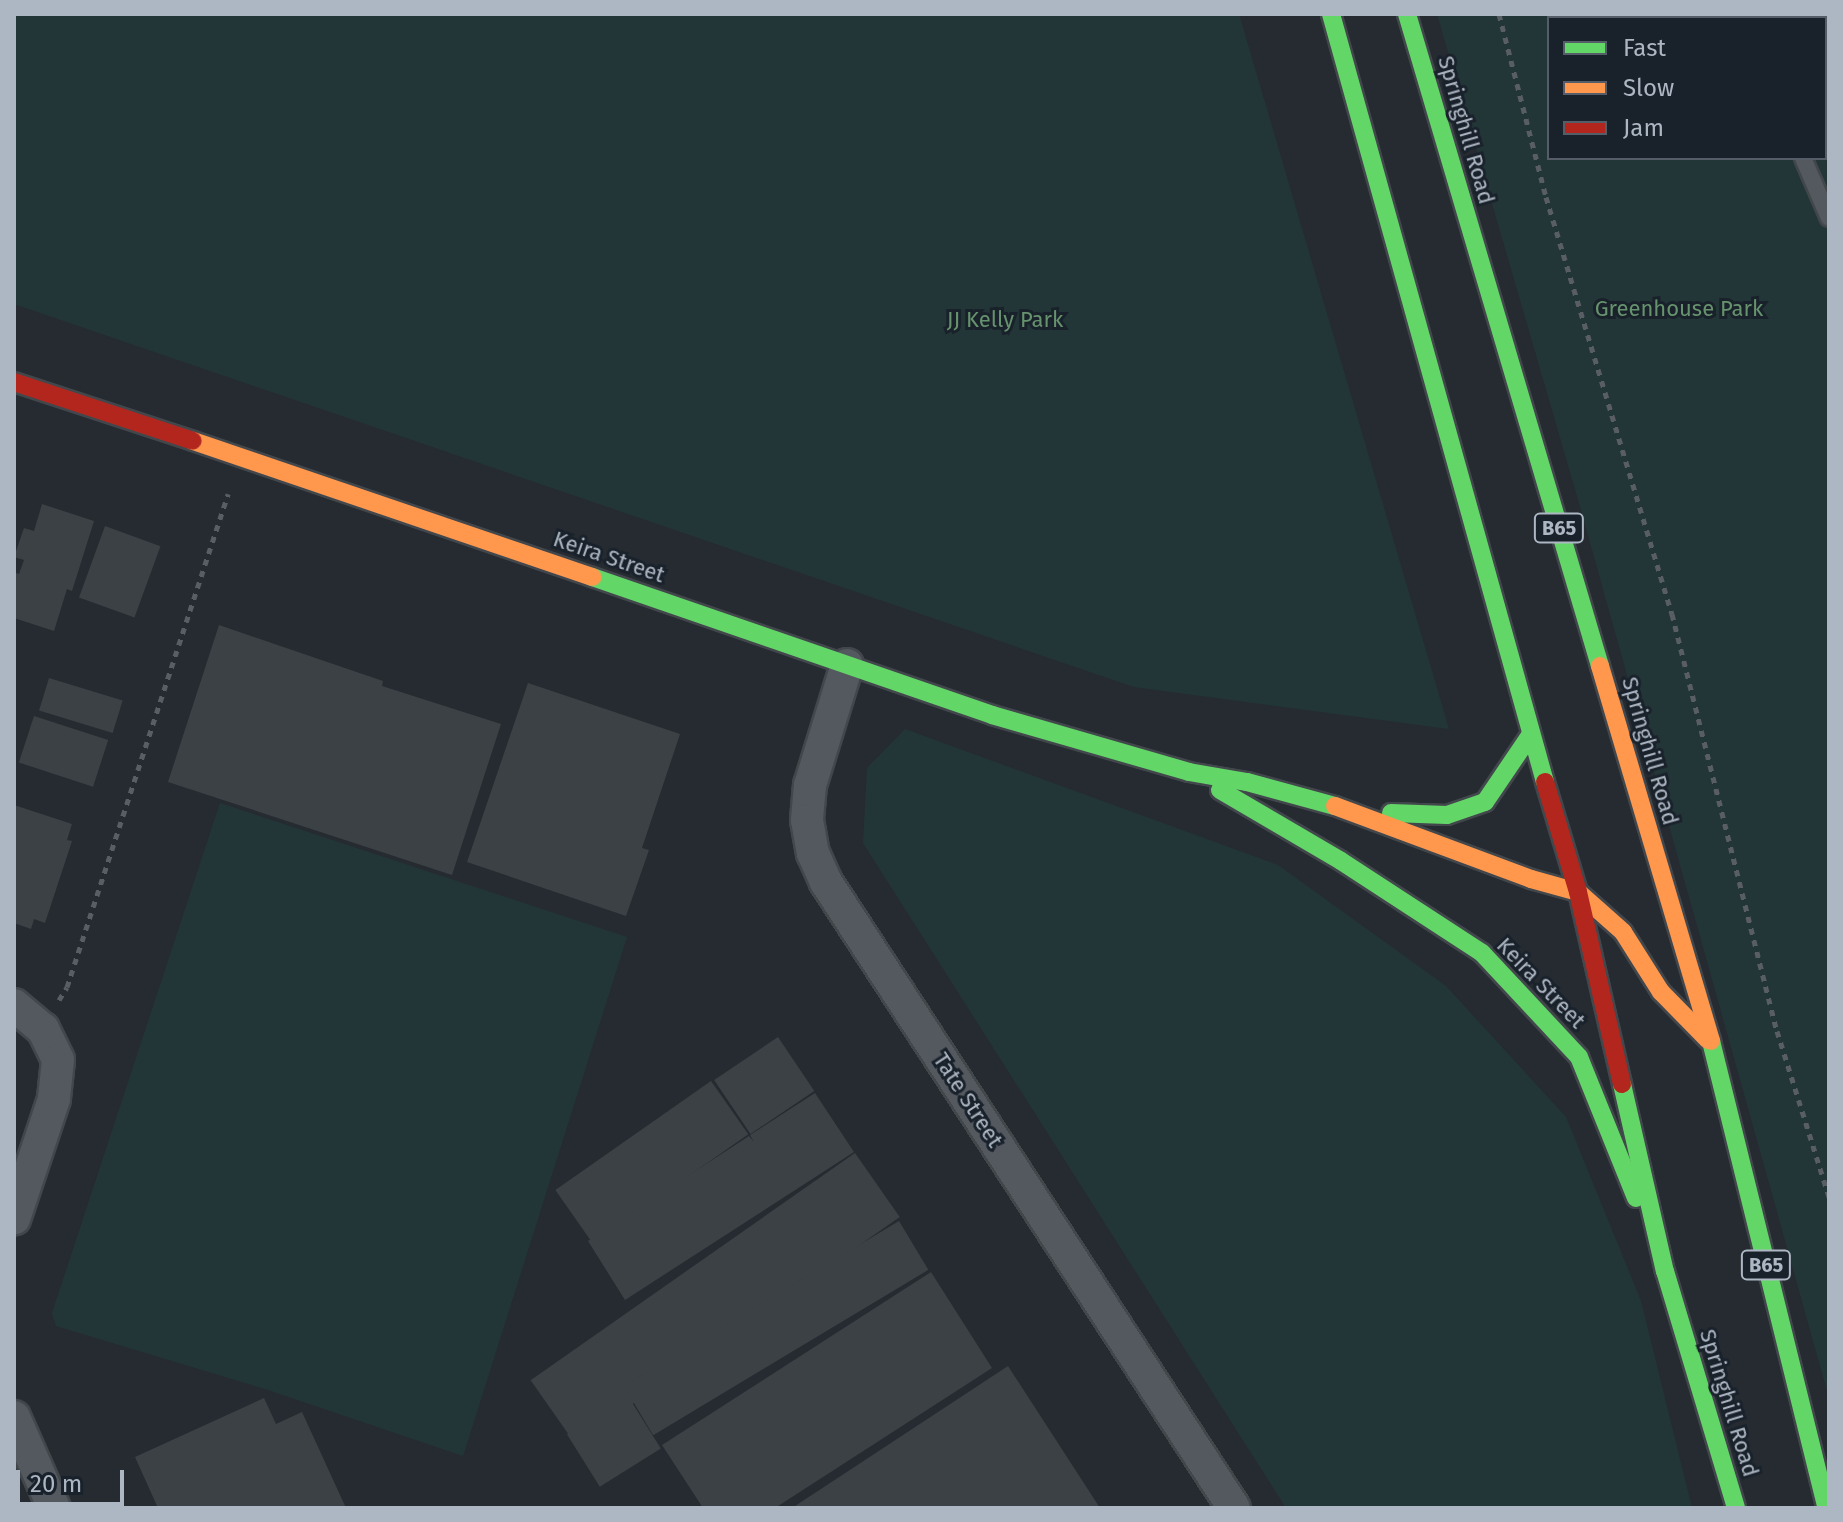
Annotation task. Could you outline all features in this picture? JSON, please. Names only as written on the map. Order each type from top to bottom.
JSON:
[{"type":"main road","name":"Springhill Road","points":[[1331,14],[1531,734],[1578,892],[1665,1271],[1736,1508]]},
{"type":"main road","name":"Springhill Road","points":[[1407,14],[1711,1043],[1827,1508]]},
{"type":"main road","name":"Keira Street","points":[[14,382],[992,715],[1189,772],[1247,782],[1357,812],[1531,879],[1578,892]]},
{"type":"main road","name":"Keira Street","points":[[1357,812],[1447,815],[1485,802],[1531,734]]},
{"type":"main road","name":"Keira Street","points":[[1189,772],[1341,861],[1482,953],[1579,1057],[1665,1271]]},
{"type":"main road","points":[[1578,892],[1623,932],[1661,992],[1711,1043]]},
{"type":"street","name":"Tate Street","points":[[847,665],[810,785],[807,820],[813,853],[826,882],[1234,1508]]},
{"type":"street","points":[[14,1005],[43,1029],[58,1060],[54,1099],[14,1219]]},
{"type":"street","points":[[15,1422],[54,1508]]},
{"type":"lane","points":[[1804,160],[1829,218]]},
{"type":"path","points":[[1499,14],[1546,197],[1672,614],[1777,1031],[1829,1197]]},
{"type":"path","points":[[43,1029],[67,987],[240,457]]},
{"type":"green space","name":"JJ Kelly Park","points":[[14,14],[1239,14],[1449,729],[1134,687],[14,304]]},
{"type":"green space","name":"Greenhouse Park","points":[[1437,14],[1829,14],[1829,1398],[1579,503]]},
{"type":"green space","points":[[905,729],[1278,865],[1446,986],[1566,1117],[1641,1301],[1692,1508],[1286,1508],[863,843],[867,768]]},
{"type":"green space","points":[[220,803],[627,937],[463,1456],[265,1389],[56,1326],[52,1313]]},
{"type":"building","points":[[42,504],[94,521],[72,591],[67,589],[54,631],[14,618],[14,572],[19,574],[24,560],[14,557],[24,528],[34,531]]},
{"type":"building","points":[[105,526],[160,546],[134,618],[79,597]]},
{"type":"building","points":[[219,625],[383,681],[382,686],[501,724],[452,875],[168,782]]},
{"type":"building","points":[[49,678],[123,701],[113,733],[39,711]]},
{"type":"building","points":[[528,683],[680,734],[642,848],[649,850],[626,916],[467,862]]},
{"type":"building","points":[[34,716],[108,740],[93,787],[19,763]]},
{"type":"building","points":[[14,805],[72,824],[67,840],[72,841],[45,923],[34,919],[31,929],[14,923]]},
{"type":"building","points":[[778,1037],[814,1091],[751,1134],[714,1080]]},
{"type":"building","points":[[711,1081],[748,1134],[593,1243],[555,1190]]},
{"type":"building","points":[[815,1093],[854,1152],[625,1300],[588,1241],[749,1136],[754,1142],[750,1135]]},
{"type":"building","points":[[855,1153],[900,1217],[575,1444],[531,1380]]},
{"type":"building","points":[[899,1221],[928,1270],[653,1435],[624,1386]]},
{"type":"building","points":[[931,1272],[992,1368],[775,1508],[703,1508],[662,1445]]},
{"type":"building","points":[[1008,1366],[1100,1508],[792,1508]]},
{"type":"building","points":[[628,1396],[661,1449],[600,1487],[567,1434]]},
{"type":"building","points":[[264,1398],[276,1424],[302,1412],[346,1508],[158,1508],[135,1457]]},
{"type":"traffic: fast","points":[[1331,14],[1545,782]]},
{"type":"traffic: fast","points":[[1407,14],[1600,666]]},
{"type":"traffic: fast","points":[[592,577],[992,715],[1189,772],[1247,782],[1335,806]]},
{"type":"traffic: fast","points":[[1391,813],[1447,815],[1485,802],[1531,734]]},
{"type":"traffic: fast","points":[[1220,790],[1341,861],[1482,953],[1579,1057],[1636,1198]]},
{"type":"traffic: fast","points":[[1711,1041],[1827,1508]]},
{"type":"traffic: fast","points":[[1622,1084],[1665,1271],[1736,1508]]},
{"type":"traffic: slow","points":[[193,441],[592,577]]},
{"type":"traffic: slow","points":[[1600,666],[1711,1041]]},
{"type":"traffic: slow","points":[[1335,806],[1531,879],[1578,892]]},
{"type":"traffic: slow","points":[[1578,892],[1623,932],[1661,992],[1708,1040]]},
{"type":"traffic: jam","points":[[14,382],[193,441]]},
{"type":"traffic: jam","points":[[1545,782],[1578,892],[1622,1084]]}]
